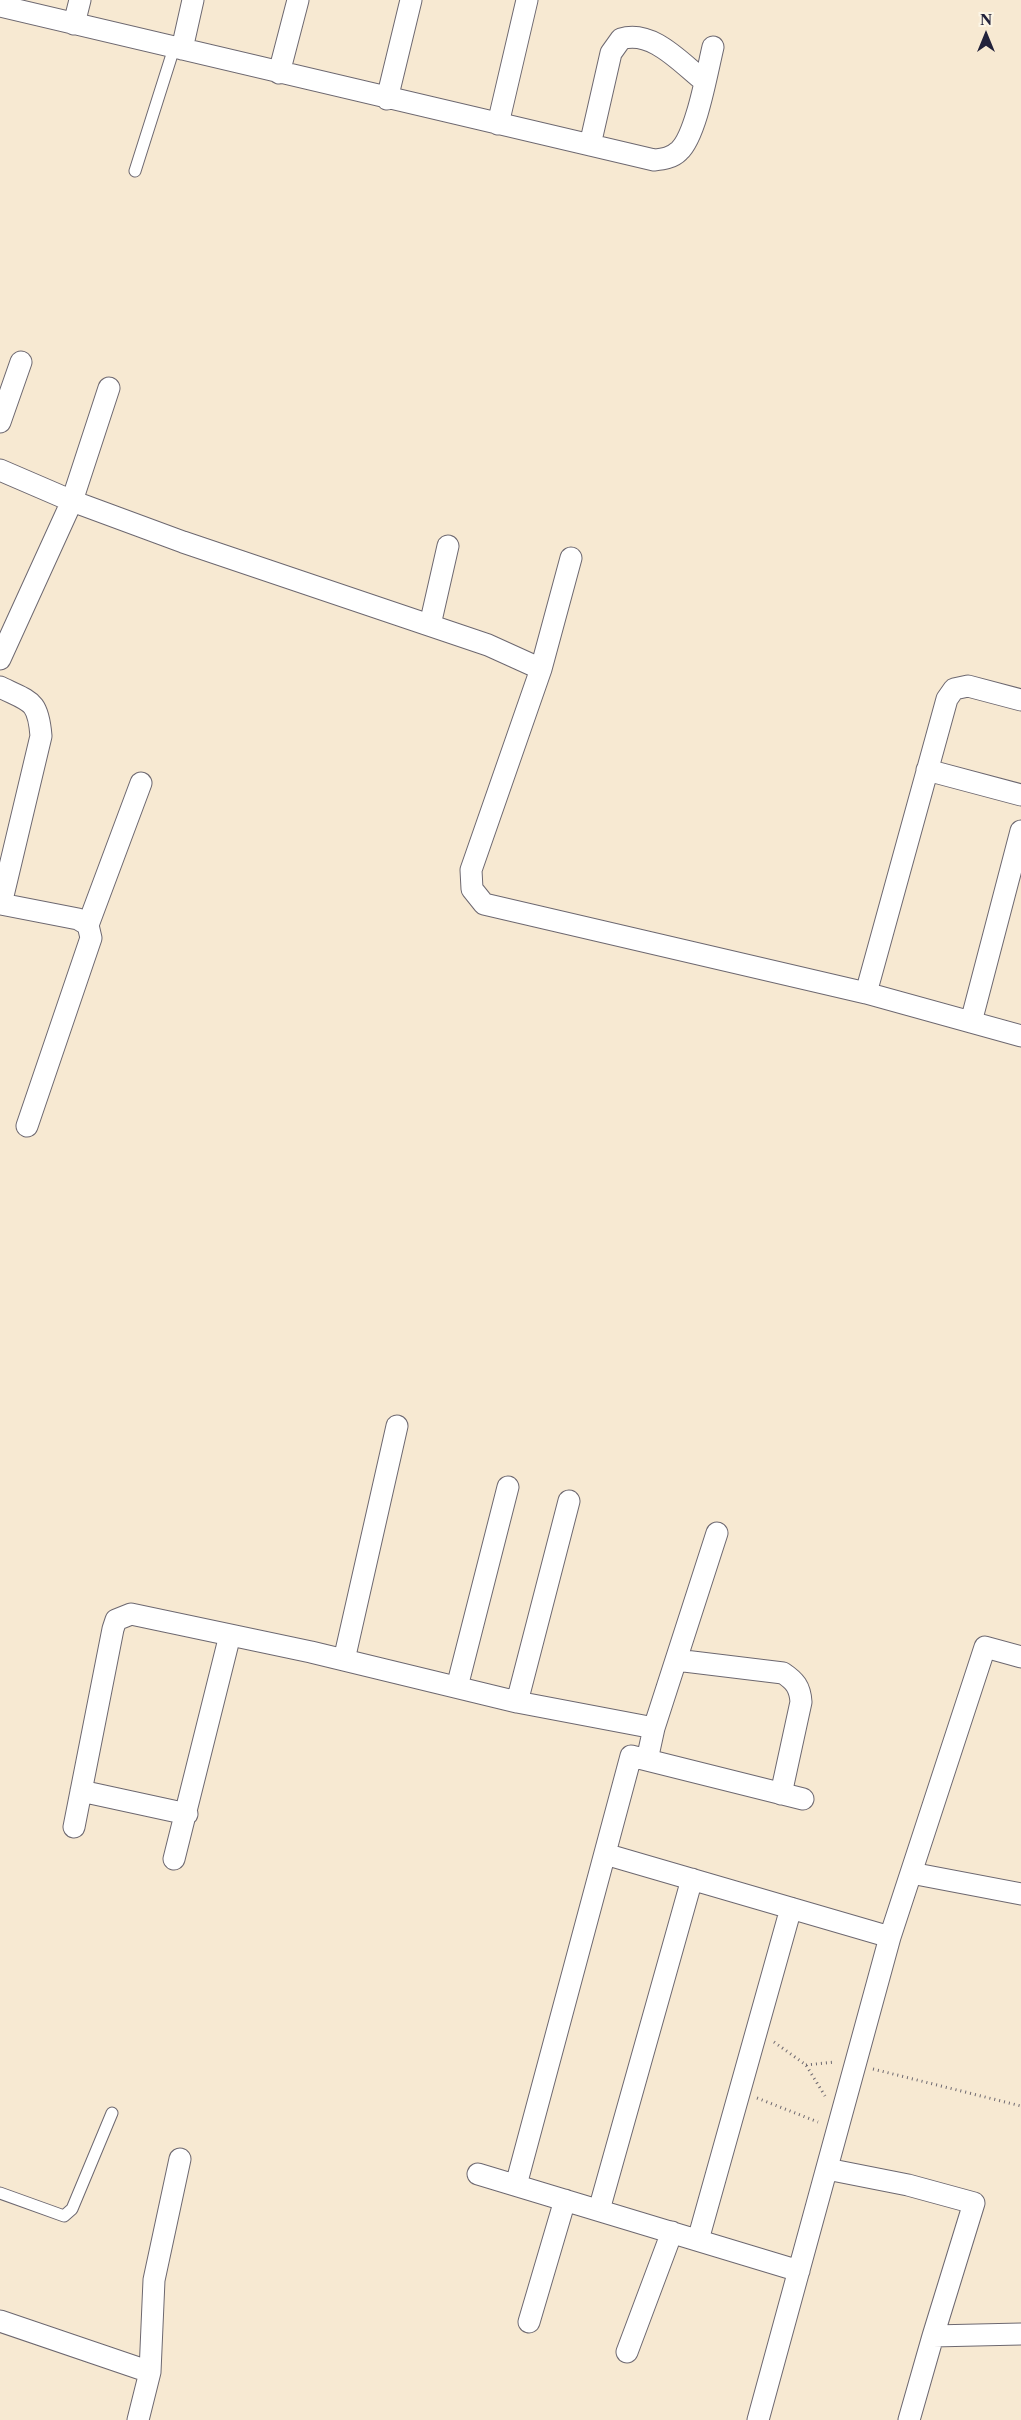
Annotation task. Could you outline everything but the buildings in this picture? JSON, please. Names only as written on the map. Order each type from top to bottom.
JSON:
[{"type":"street","points":[[74,24],[80,0]]},
{"type":"street","points":[[178,49],[193,0]]},
{"type":"street","points":[[279,73],[298,0]]},
{"type":"street","points":[[387,99],[411,0]]},
{"type":"street","points":[[498,124],[527,0]]},
{"type":"street","points":[[0,6],[387,99],[654,160],[668,158],[679,152],[689,139],[713,47]]},
{"type":"street","points":[[590,145],[611,53],[621,39],[640,36],[652,41],[704,81]]},
{"type":"street","points":[[0,422],[22,362]]},
{"type":"street","points":[[0,660],[72,501],[110,388]]},
{"type":"street","points":[[0,470],[72,501],[183,542],[488,645],[541,669]]},
{"type":"street","points":[[430,626],[448,546]]},
{"type":"street","points":[[571,558],[541,669],[471,870],[472,889],[484,904],[866,993],[1021,1036]]},
{"type":"street","points":[[0,686],[36,707],[41,736],[0,905],[78,918],[88,925]]},
{"type":"street","points":[[866,993],[947,699],[954,689],[968,686],[1021,700]]},
{"type":"street","points":[[927,770],[1021,795]]},
{"type":"street","points":[[27,1126],[88,950],[91,938],[88,925],[141,783]]},
{"type":"street","points":[[971,1022],[1021,831]]},
{"type":"street","points":[[344,1660],[397,1426]]},
{"type":"street","points":[[457,1688],[508,1488]]},
{"type":"street","points":[[517,1702],[569,1501]]},
{"type":"street","points":[[647,1760],[654,1728],[717,1533]]},
{"type":"street","points":[[74,1827],[116,1620],[131,1614],[344,1660],[517,1702],[654,1728]]},
{"type":"street","points":[[174,1859],[187,1814],[230,1635]]},
{"type":"street","points":[[758,2420],[890,1937],[985,1647],[1021,1657]]},
{"type":"street","points":[[676,1660],[783,1673],[794,1681],[800,1693],[800,1702],[781,1794]]},
{"type":"street","points":[[516,2184],[632,1756],[803,1799]]},
{"type":"street","points":[[81,1791],[187,1814]]},
{"type":"street","points":[[605,1854],[890,1937]]},
{"type":"street","points":[[911,1873],[1021,1894]]},
{"type":"street","points":[[598,2210],[692,1879]]},
{"type":"street","points":[[698,2240],[791,1908]]},
{"type":"street","points":[[138,2420],[150,2372],[154,2280],[180,2159]]},
{"type":"street","points":[[827,2169],[908,2185],[974,2203],[909,2420]]},
{"type":"street","points":[[478,2174],[798,2271]]},
{"type":"street","points":[[530,2322],[565,2200]]},
{"type":"street","points":[[627,2352],[672,2232]]},
{"type":"street","points":[[0,2322],[150,2372]]},
{"type":"street","points":[[933,2336],[1021,2334]]},
{"type":"lane","points":[[135,171],[178,49]]},
{"type":"lane","points":[[0,2193],[64,2216],[72,2209],[112,2113]]},
{"type":"path","points":[[757,2029],[806,2066],[825,2095],[837,2130]]},
{"type":"path","points":[[806,2066],[836,2062],[855,2064],[1021,2106]]},
{"type":"path","points":[[740,2091],[837,2130]]}]
